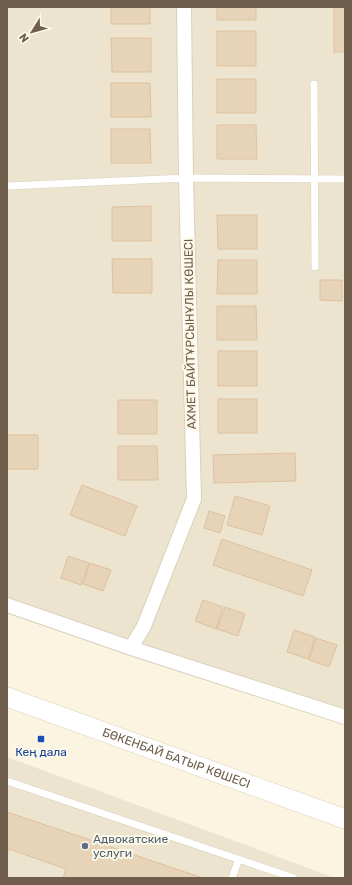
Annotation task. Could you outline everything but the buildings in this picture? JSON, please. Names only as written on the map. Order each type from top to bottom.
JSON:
[{"type":"main road","name":"БӨКЕНБАЙ БАТЫР КӨШЕСІ","points":[[7,697],[345,819]]},
{"type":"street","name":"АХМЕТ БАЙТҰРСЫНҰЛЫ КӨШЕСІ","points":[[131,648],[144,626],[194,499],[186,178],[184,7]]},
{"type":"street","points":[[7,605],[131,648],[345,716]]},
{"type":"lane","points":[[314,84],[315,267]]},
{"type":"lane","points":[[7,186],[186,178],[345,179]]},
{"type":"lane","points":[[7,781],[294,878]]},
{"type":"lane","points":[[232,878],[239,859]]},
{"type":"shaded area","points":[[7,7],[345,7],[345,717],[7,612]]},
{"type":"shaded area","points":[[7,757],[335,878],[7,878]]},
{"type":"place","name":"Кең дала","points":[[41,739]]},
{"type":"place","name":"Адвокатские услуги","points":[[85,846]]}]
